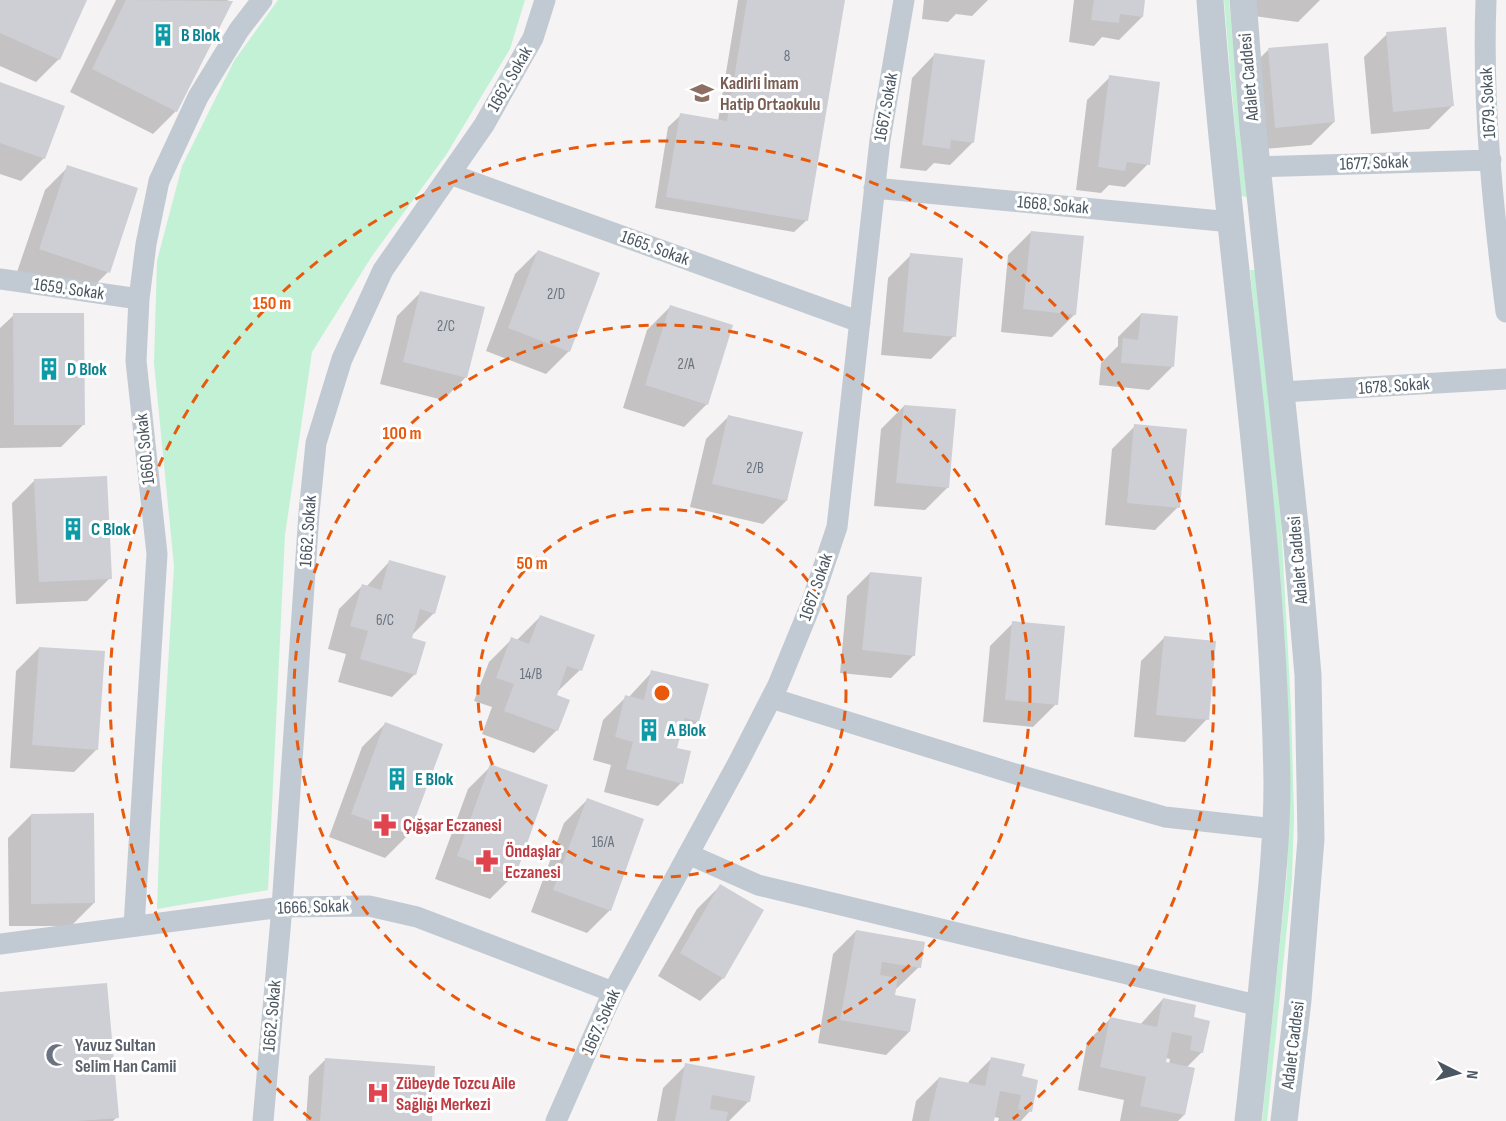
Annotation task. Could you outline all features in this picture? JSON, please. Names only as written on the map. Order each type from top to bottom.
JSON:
[{"type":"street","name":"1660. Sokak","points":[[134,926],[157,554],[136,361],[139,299],[146,244],[159,181],[198,97],[239,30],[262,0]]},
{"type":"street","name":"1662. Sokak","points":[[263,1121],[282,907],[309,513],[316,443],[342,359],[383,270],[484,125],[533,38],[545,0]]},
{"type":"street","name":"1667. Sokak","points":[[556,1121],[613,992],[771,698],[810,608],[837,527],[880,140],[904,0]]},
{"type":"street","points":[[1210,0],[1260,508],[1275,726],[1277,786],[1274,864],[1248,1121]]},
{"type":"street","name":"Adalet Caddesi","points":[[1243,0],[1257,167],[1308,675],[1311,839],[1298,1000],[1284,1121]]},
{"type":"street","name":"1679. Sokak","points":[[1486,0],[1485,50],[1491,160],[1506,312]]},
{"type":"street","name":"1677. Sokak","points":[[1257,167],[1491,160]]},
{"type":"street","name":"1665. Sokak","points":[[450,174],[860,322]]},
{"type":"street","name":"1668. Sokak","points":[[874,188],[1231,222]]},
{"type":"street","name":"1659. Sokak","points":[[0,279],[139,299]]},
{"type":"street","name":"1678. Sokak","points":[[1281,393],[1506,379]]},
{"type":"street","points":[[771,698],[1166,817],[1275,829]]},
{"type":"street","points":[[688,854],[758,885],[1260,1006]]},
{"type":"street","name":"1666. Sokak","points":[[0,945],[282,907],[369,906],[417,916],[613,992]]},
{"type":"green space","points":[[278,0],[525,0],[510,49],[446,155],[372,256],[312,352],[285,535],[268,890],[157,909],[162,767],[174,566],[154,363],[157,261],[182,166],[234,61]]},
{"type":"green space","points":[[1224,0],[1229,0],[1247,197],[1241,196]]},
{"type":"green space","points":[[1250,270],[1256,270],[1281,522],[1291,707],[1294,816],[1292,879],[1267,1121],[1262,1121],[1287,873],[1288,836],[1274,516]]},
{"type":"building","points":[[0,0],[87,0],[60,60],[0,33]]},
{"type":"building","name":"B Blok","points":[[126,0],[233,1],[177,112],[92,69]]},
{"type":"building","points":[[747,0],[845,0],[808,221],[666,197],[680,113],[727,121]]},
{"type":"building","points":[[1094,0],[1145,0],[1143,17],[1120,14],[1119,23],[1091,20]]},
{"type":"building","points":[[1446,27],[1454,106],[1393,112],[1386,32]]},
{"type":"building","points":[[1328,43],[1335,122],[1275,128],[1268,48]]},
{"type":"building","points":[[934,53],[985,60],[974,143],[951,140],[950,149],[922,145]]},
{"type":"building","points":[[1109,75],[1160,82],[1150,165],[1127,162],[1125,171],[1098,167]]},
{"type":"building","points":[[0,82],[65,106],[45,159],[0,143]]},
{"type":"building","points":[[67,165],[138,188],[110,273],[39,249]]},
{"type":"building","points":[[1031,231],[1084,236],[1076,315],[1023,309]]},
{"type":"building","points":[[538,250],[600,273],[570,352],[508,328]]},
{"type":"building","points":[[910,253],[963,258],[956,337],[903,332]]},
{"type":"building","points":[[420,291],[485,307],[467,378],[403,362]]},
{"type":"building","points":[[670,305],[733,325],[708,405],[645,385]]},
{"type":"building","name":"D Blok","points":[[13,313],[84,313],[85,425],[14,425]]},
{"type":"building","points":[[1141,313],[1178,316],[1174,367],[1121,363],[1123,338],[1138,340]]},
{"type":"building","points":[[904,405],[956,409],[949,488],[896,483]]},
{"type":"building","points":[[728,415],[803,432],[787,501],[712,484]]},
{"type":"building","points":[[1134,424],[1187,429],[1180,508],[1127,503]]},
{"type":"building","name":"C Blok","points":[[107,476],[112,579],[39,582],[34,479]]},
{"type":"building","points":[[389,560],[446,576],[435,614],[420,609],[412,638],[426,642],[416,675],[360,659],[368,631],[350,626],[362,584],[381,590]]},
{"type":"building","points":[[870,572],[922,577],[915,656],[862,650]]},
{"type":"building","points":[[540,615],[595,635],[582,671],[567,666],[557,695],[570,700],[558,731],[504,711],[514,684],[496,678],[511,637],[529,644]]},
{"type":"building","points":[[1012,621],[1065,626],[1058,705],[1005,700]]},
{"type":"building","points":[[1164,636],[1216,641],[1209,720],[1156,715]]},
{"type":"building","points":[[39,647],[105,651],[98,750],[32,745]]},
{"type":"building","name":"A Blok","points":[[651,670],[709,684],[699,722],[685,718],[677,748],[691,751],[683,784],[626,769],[633,742],[615,737],[625,695],[644,700]]},
{"type":"building","name":"E Blok","points":[[385,722],[443,744],[409,835],[351,814]]},
{"type":"building","points":[[490,764],[548,785],[515,877],[457,856]]},
{"type":"building","points":[[587,798],[644,819],[611,911],[553,890]]},
{"type":"building","points":[[94,813],[95,903],[31,904],[31,814]]},
{"type":"building","points":[[720,884],[764,910],[724,979],[680,953]]},
{"type":"building","points":[[856,930],[925,942],[921,968],[882,962],[880,975],[898,978],[895,995],[916,999],[910,1032],[840,1020]]},
{"type":"building","name":"Yavuz Sultan Selim Han Camii","points":[[107,983],[119,1118],[78,1121],[0,1121],[0,992]]},
{"type":"building","points":[[1163,998],[1196,1005],[1194,1017],[1210,1021],[1203,1053],[1190,1050],[1192,1036],[1172,1032],[1166,1062],[1195,1068],[1185,1115],[1140,1106],[1146,1077],[1100,1067],[1110,1017],[1157,1027]]},
{"type":"building","points":[[991,1057],[1025,1064],[1022,1076],[1038,1080],[1032,1112],[1018,1109],[1021,1095],[1000,1091],[994,1121],[929,1121],[939,1077],[985,1086]]},
{"type":"building","name":"Zübeyde Tozcu Aile Sağlığı Merkezi","points":[[325,1058],[435,1066],[432,1121],[320,1121]]},
{"type":"building","points":[[685,1063],[755,1076],[750,1102],[712,1095],[710,1109],[728,1112],[726,1121],[675,1121]]},
{"type":"place","name":"B Blok","points":[[163,35]]},
{"type":"place","name":"Kadirli İmam Hatip Ortaokulu","points":[[702,93]]},
{"type":"place","name":"D Blok","points":[[49,369]]},
{"type":"place","name":"C Blok","points":[[73,529]]},
{"type":"place","name":"A Blok","points":[[649,730]]},
{"type":"place","name":"E Blok","points":[[397,779]]},
{"type":"place","name":"Çığşar Eczanesi","points":[[385,825]]},
{"type":"place","name":"Öndaşlar Eczanesi","points":[[487,861]]},
{"type":"place","name":"Yavuz Sultan Selim Han Camii","points":[[57,1055]]},
{"type":"place","name":"Zübeyde Tozcu Aile Sağlığı Merkezi","points":[[378,1093]]}]
